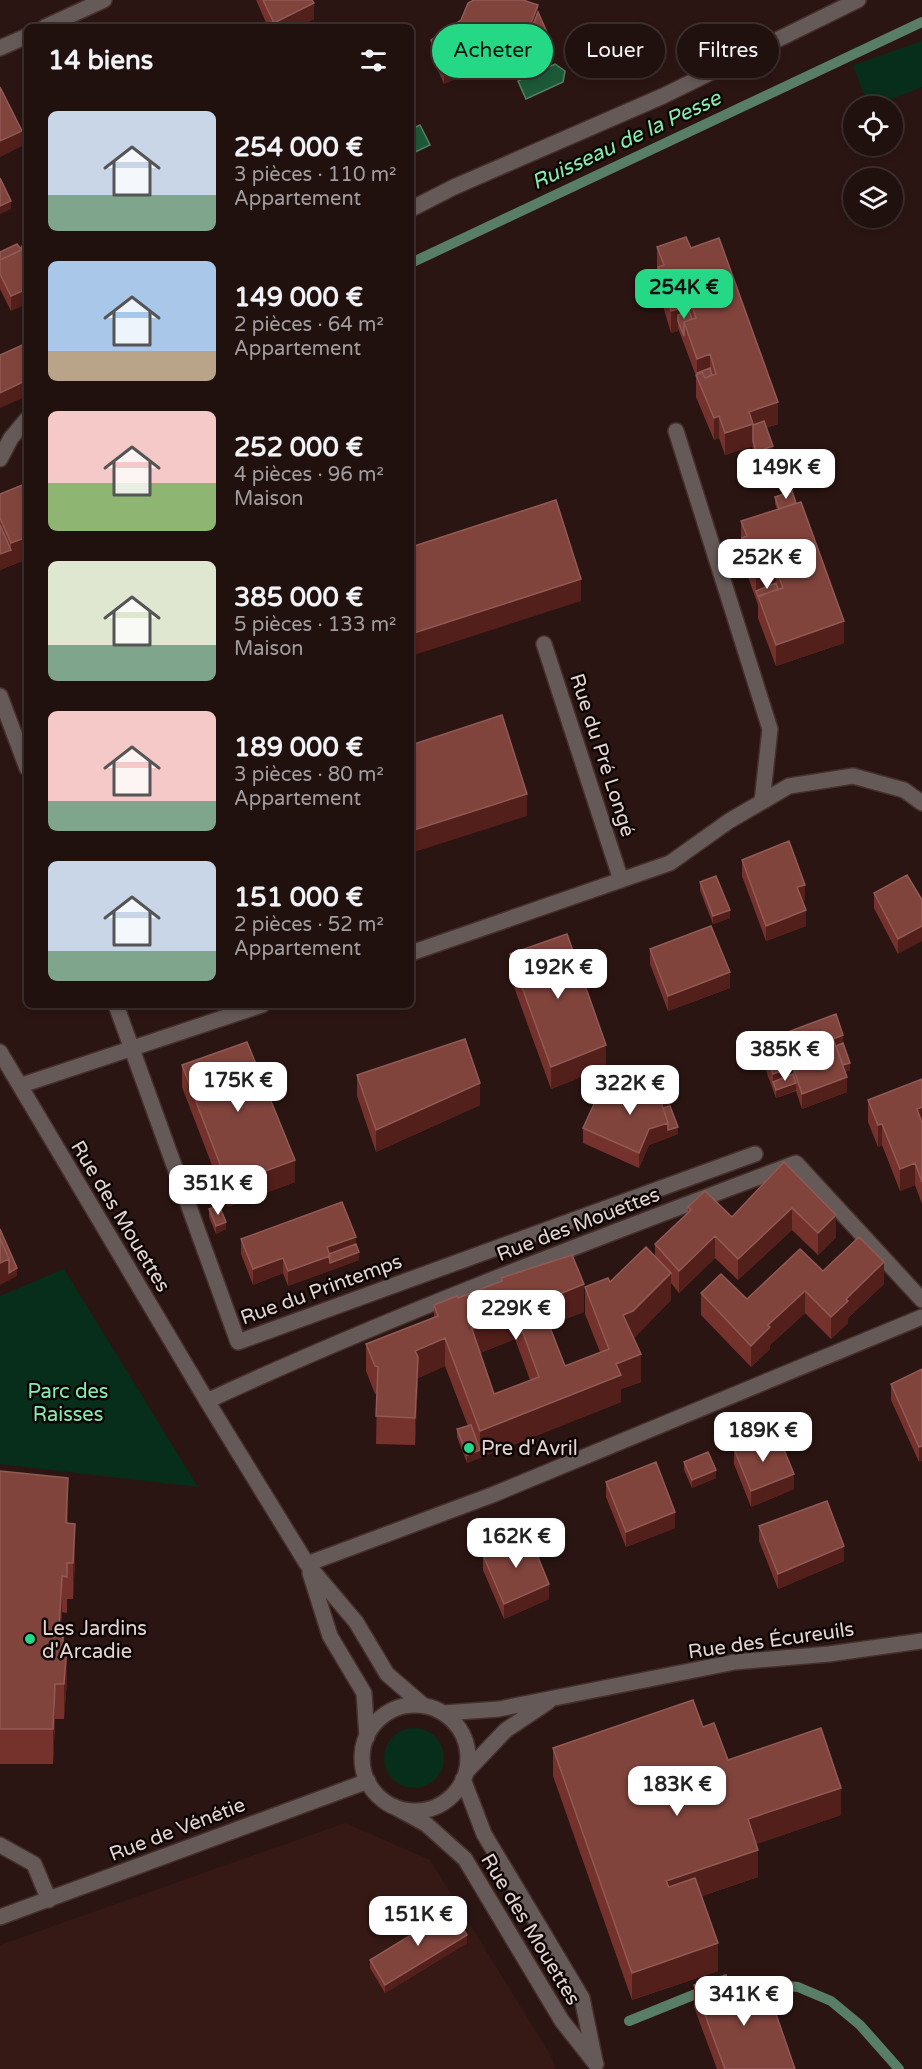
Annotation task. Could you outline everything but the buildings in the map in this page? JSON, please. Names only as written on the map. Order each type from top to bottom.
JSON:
[{"type":"street","points":[[52,24],[104,0]]},
{"type":"street","points":[[414,207],[454,187],[663,96],[858,0]]},
{"type":"street","points":[[0,48],[24,37]]},
{"type":"street","points":[[0,459],[10,438],[24,422]]},
{"type":"street","points":[[676,431],[770,729],[762,802]]},
{"type":"street","name":"Rue du Pré Longé","points":[[544,644],[621,880]]},
{"type":"street","points":[[0,696],[24,760]]},
{"type":"street","points":[[414,952],[670,863],[729,821],[789,786],[854,776],[903,790],[922,803]]},
{"type":"street","name":"Rue du Printemps","points":[[117,1008],[238,1342],[755,1154]]},
{"type":"street","points":[[22,1085],[133,1050],[253,1008]]},
{"type":"street","name":"Rue des Mouettes","points":[[0,1052],[22,1085],[50,1138],[207,1401],[307,1564],[356,1622],[387,1674],[424,1706]]},
{"type":"street","name":"Rue des Mouettes","points":[[207,1401],[263,1374],[591,1240],[796,1163],[922,1300]]},
{"type":"street","points":[[307,1564],[492,1495],[922,1317]]},
{"type":"street","name":"Rue des Mouettes","points":[[307,1564],[330,1636],[364,1693],[367,1738]]},
{"type":"street","name":"Rue des Écureuils","points":[[444,1713],[499,1709],[735,1662],[829,1654],[922,1641]]},
{"type":"street","name":"Rue des Écureuils","points":[[465,1776],[506,1730],[556,1697]]},
{"type":"street","points":[[404,1706],[424,1706],[444,1713],[453,1720],[465,1739],[468,1750],[465,1776],[453,1795],[429,1809],[410,1811],[393,1806],[378,1796],[368,1780],[363,1763],[367,1738],[385,1714],[404,1706]]},
{"type":"street","name":"Rue des Mouettes","points":[[465,1776],[484,1834],[582,1998],[597,2066]]},
{"type":"street","name":"Rue de Vénétie","points":[[0,1917],[368,1780]]},
{"type":"street","name":"Rue des Mouettes","points":[[393,1806],[426,1824],[465,1859],[553,2007],[597,2066]]},
{"type":"street","points":[[0,1845],[34,1864],[49,1900]]},
{"type":"shaded area","points":[[553,65],[565,71],[563,82],[526,99],[518,81],[525,78],[553,78]]},
{"type":"shaded area","points":[[420,125],[430,145],[414,153],[414,128]]},
{"type":"shaded area","points":[[345,1823],[430,1860],[551,2056],[556,2069],[0,2069],[0,1945]]},
{"type":"green space","points":[[922,41],[922,87],[900,96],[864,96],[853,65]]},
{"type":"green space","name":"Parc des Raisses","points":[[64,1269],[198,1487],[0,1464],[0,1296]]},
{"type":"green space","points":[[414,1728],[435,1737],[444,1758],[435,1779],[414,1788],[393,1779],[384,1758],[393,1737]]},
{"type":"waterway","name":"Ruisseau de la Pesse","points":[[414,262],[922,22]]},
{"type":"waterway","points":[[629,2021],[728,1981],[798,1987],[831,2001],[860,2025],[899,2069]]},
{"type":"place","name":"Pre d'Avril","points":[[469,1448]]},
{"type":"place","name":"Les Jardins d'Arcadie","points":[[30,1639]]}]
